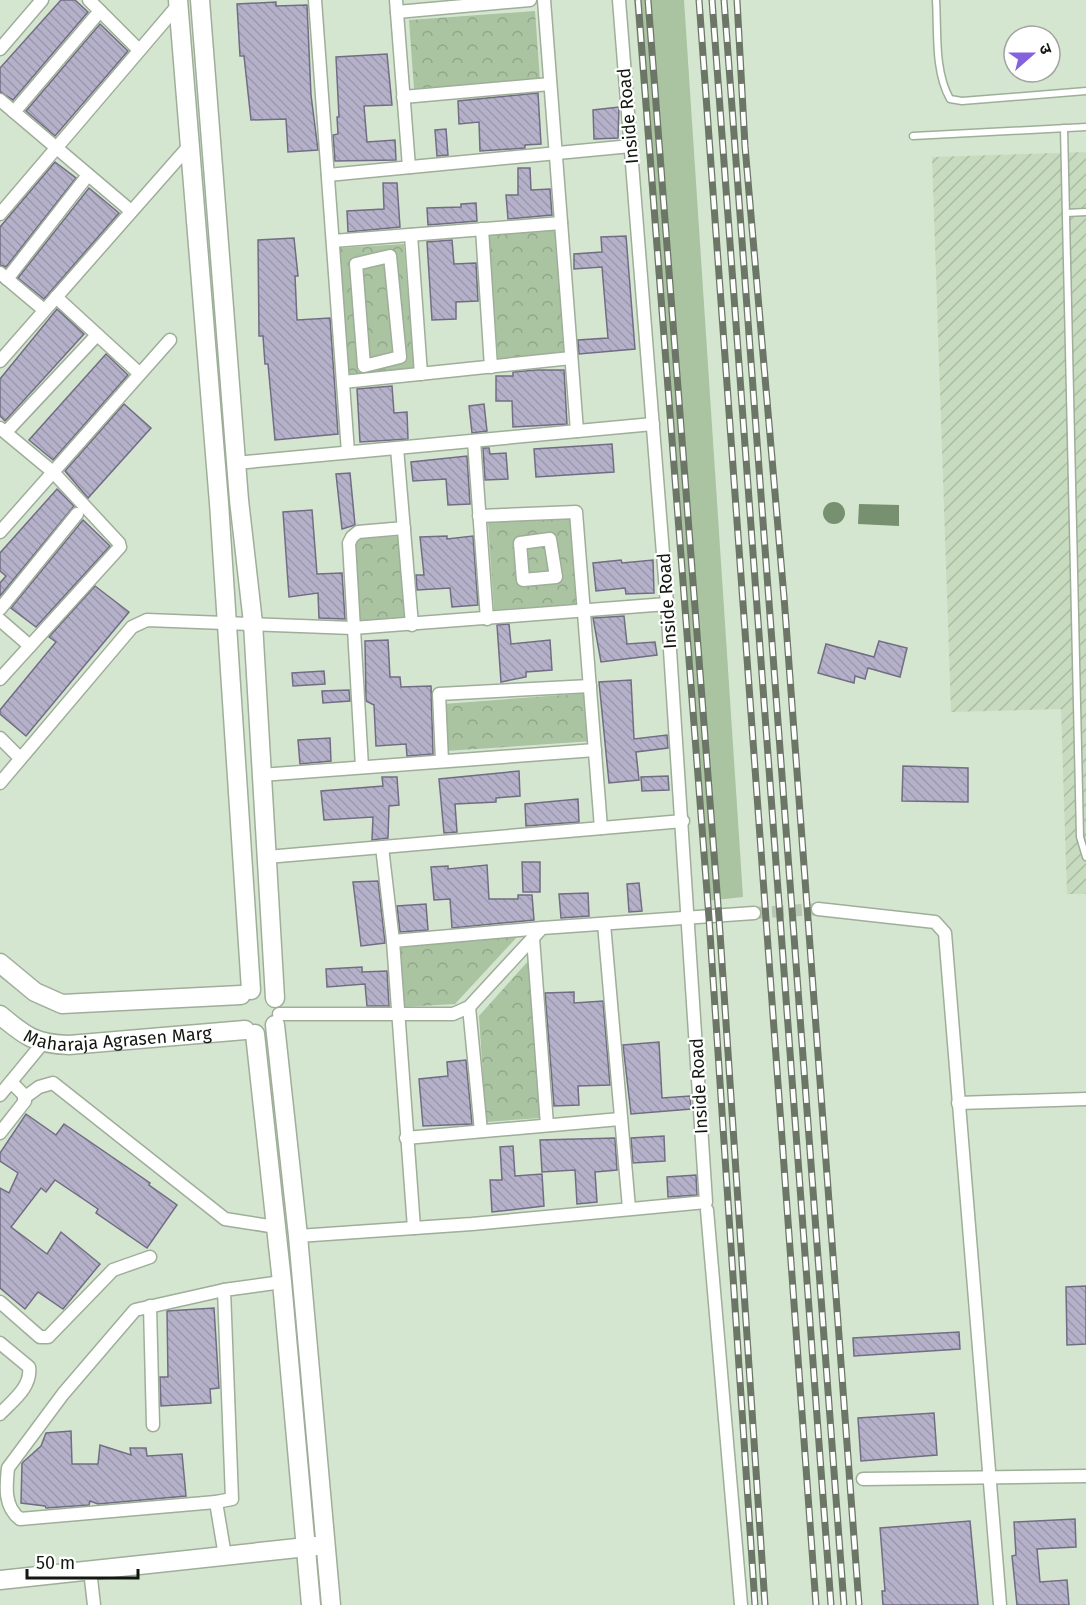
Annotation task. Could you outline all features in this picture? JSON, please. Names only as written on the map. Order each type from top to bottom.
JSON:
[{"type":"street","points":[[0,49],[42,0]]},
{"type":"street","points":[[89,0],[139,50]]},
{"type":"street","points":[[200,0],[239,500],[253,623],[276,1013],[331,1605]]},
{"type":"street","points":[[315,0],[348,452]]},
{"type":"street","points":[[409,167],[396,6],[530,0]]},
{"type":"street","points":[[544,0],[577,431]]},
{"type":"street","name":"Inside Road","points":[[619,0],[683,821],[707,1206],[741,1605]]},
{"type":"street","points":[[0,214],[178,2]]},
{"type":"street","points":[[178,2],[228,624],[246,993],[236,1009],[236,1016],[250,1032],[276,1227],[311,1605]]},
{"type":"street","points":[[14,112],[100,11]]},
{"type":"street","points":[[403,98],[550,84]]},
{"type":"street","points":[[0,100],[131,212]]},
{"type":"street","points":[[0,361],[190,145]]},
{"type":"street","points":[[328,175],[631,146]]},
{"type":"street","points":[[44,310],[4,276],[87,175]]},
{"type":"street","points":[[333,241],[561,223]]},
{"type":"street","points":[[482,229],[491,367]]},
{"type":"street","points":[[411,235],[421,374]]},
{"type":"street","points":[[390,256],[400,357],[364,366],[356,264],[390,256]]},
{"type":"street","points":[[56,297],[139,373]]},
{"type":"street","points":[[0,679],[120,548],[119,543],[53,472],[3,430],[97,335]]},
{"type":"street","points":[[1,530],[170,340]]},
{"type":"street","points":[[343,382],[571,358]]},
{"type":"street","points":[[236,463],[653,424]]},
{"type":"street","points":[[474,441],[487,619]]},
{"type":"street","points":[[397,448],[412,625]]},
{"type":"street","points":[[219,503],[239,500]]},
{"type":"street","points":[[479,516],[576,512],[601,828]]},
{"type":"street","points":[[0,609],[77,514]]},
{"type":"street","points":[[363,767],[349,543],[358,532],[404,528]]},
{"type":"street","points":[[2,776],[132,627],[147,620],[353,628],[667,604]]},
{"type":"street","points":[[0,620],[30,646]]},
{"type":"street","points":[[442,761],[439,694],[590,686]]},
{"type":"street","points":[[0,738],[20,758]]},
{"type":"street","points":[[261,775],[595,750]]},
{"type":"street","points":[[267,857],[683,821]]},
{"type":"street","points":[[382,847],[393,941],[414,1228]]},
{"type":"street","points":[[818,909],[935,922],[945,933],[1000,1605]]},
{"type":"street","points":[[393,941],[754,913]]},
{"type":"street","points":[[604,924],[630,1208]]},
{"type":"street","points":[[276,1013],[453,1014],[469,1007],[542,928]]},
{"type":"street","points":[[533,938],[547,1125]]},
{"type":"street","name":"Maharaja Agrasen Marg","points":[[0,963],[35,992],[62,1004],[246,993]]},
{"type":"street","points":[[246,993],[263,990],[276,1013]]},
{"type":"street","points":[[469,1007],[481,1131]]},
{"type":"street","points":[[250,1032],[264,1032],[276,1013]]},
{"type":"street","name":"Maharaja Agrasen Marg","points":[[0,1015],[18,1030],[42,1044],[69,1045],[250,1032]]},
{"type":"street","points":[[0,1095],[42,1044]]},
{"type":"street","points":[[11,1082],[24,1098]]},
{"type":"street","points":[[0,1133],[22,1108],[24,1098],[39,1087],[53,1083],[225,1219],[276,1227]]},
{"type":"street","points":[[958,1103],[1086,1098]]},
{"type":"street","points":[[406,1138],[621,1119]]},
{"type":"street","points":[[298,1236],[630,1208],[707,1206]]},
{"type":"street","points":[[0,1302],[40,1337],[48,1336],[112,1270],[150,1257]]},
{"type":"street","points":[[224,1290],[232,1499],[21,1520],[9,1508],[8,1468],[63,1394],[134,1311],[224,1290],[282,1282]]},
{"type":"street","points":[[150,1306],[153,1425]]},
{"type":"street","points":[[0,1343],[28,1367],[30,1376],[24,1388],[0,1414]]},
{"type":"street","points":[[863,1479],[1086,1476]]},
{"type":"street","points":[[216,1502],[225,1556]]},
{"type":"street","points":[[0,1580],[324,1545]]},
{"type":"street","points":[[90,1570],[94,1605]]},
{"type":"lane","points":[[936,0],[940,69],[944,88],[950,99],[962,101],[1086,91]]},
{"type":"lane","points":[[913,136],[1086,127]]},
{"type":"lane","points":[[1064,128],[1080,837],[1086,856]]},
{"type":"lane","points":[[1066,213],[1086,212]]},
{"type":"shaded area","points":[[1086,152],[1086,894],[1067,894],[1061,709],[951,712],[932,157]]},
{"type":"shaded area","points":[[834,502],[842,505],[845,513],[842,521],[834,524],[826,521],[823,513],[826,505]]},
{"type":"shaded area","points":[[859,504],[899,505],[899,526],[858,524]]},
{"type":"green space","points":[[634,0],[684,0],[743,897],[706,901]]},
{"type":"green space","points":[[535,11],[540,80],[414,89],[409,20]]},
{"type":"green space","points":[[555,229],[564,355],[498,359],[488,234]]},
{"type":"green space","points":[[404,244],[414,370],[348,374],[339,248]]},
{"type":"green space","points":[[573,516],[579,604],[494,610],[488,522]]},
{"type":"green space","points":[[399,536],[405,619],[356,622],[350,539]]},
{"type":"green space","points":[[589,693],[593,741],[446,751],[443,704]]},
{"type":"green space","points":[[517,937],[455,1004],[404,1007],[398,947]]},
{"type":"green space","points":[[529,960],[540,1118],[486,1122],[479,1016]]},
{"type":"building","points":[[61,0],[75,0],[88,12],[13,100],[0,92],[0,68]]},
{"type":"building","points":[[276,2],[276,6],[307,5],[311,95],[318,150],[288,152],[286,119],[251,120],[244,56],[240,56],[237,4]]},
{"type":"building","points":[[100,24],[128,51],[55,136],[26,111]]},
{"type":"building","points":[[387,54],[392,105],[364,106],[367,142],[395,140],[396,160],[335,161],[333,135],[338,134],[337,117],[339,117],[336,57]]},
{"type":"building","points":[[538,93],[541,144],[525,145],[525,148],[480,151],[479,122],[459,124],[458,101]]},
{"type":"building","points":[[619,107],[618,138],[594,139],[593,110]]},
{"type":"building","points":[[446,129],[448,155],[437,156],[435,130]]},
{"type":"building","points":[[55,162],[76,178],[6,267],[0,265],[0,227]]},
{"type":"building","points":[[518,168],[530,168],[531,190],[550,189],[552,215],[508,219],[506,195],[518,195]]},
{"type":"building","points":[[383,183],[397,183],[400,227],[348,232],[347,211],[384,209]]},
{"type":"building","points":[[89,188],[119,213],[44,299],[18,278]]},
{"type":"building","points":[[476,203],[477,221],[428,225],[427,208],[461,207],[461,204]]},
{"type":"building","points":[[626,236],[635,349],[579,354],[578,340],[608,338],[602,267],[574,269],[574,254],[602,252],[601,237]]},
{"type":"building","points":[[294,238],[298,276],[295,276],[297,320],[330,318],[338,434],[275,440],[268,364],[265,364],[263,336],[259,336],[258,240]]},
{"type":"building","points":[[452,240],[454,264],[476,263],[478,301],[456,302],[456,319],[432,320],[427,242]]},
{"type":"building","points":[[57,309],[84,334],[5,421],[0,416],[0,379]]},
{"type":"building","points":[[106,354],[128,375],[53,460],[29,440]]},
{"type":"building","points":[[564,370],[567,424],[513,427],[512,401],[496,401],[496,376],[513,376],[513,372]]},
{"type":"building","points":[[392,386],[394,413],[407,412],[408,439],[360,442],[357,389]]},
{"type":"building","points":[[124,404],[151,428],[88,498],[65,471]]},
{"type":"building","points":[[484,404],[487,431],[472,433],[469,406]]},
{"type":"building","points":[[612,444],[614,472],[536,477],[534,449]]},
{"type":"building","points":[[483,448],[489,448],[490,454],[506,453],[508,479],[485,480]]},
{"type":"building","points":[[467,456],[470,504],[448,505],[446,479],[413,481],[411,462]]},
{"type":"building","points":[[350,473],[355,525],[342,529],[336,474]]},
{"type":"building","points":[[57,489],[74,506],[0,596],[0,583],[6,576],[0,571],[0,553]]},
{"type":"building","points":[[312,510],[317,574],[342,573],[345,619],[319,618],[318,593],[289,597],[283,512]]},
{"type":"building","points":[[83,520],[110,546],[36,627],[11,608]]},
{"type":"building","points":[[447,536],[447,539],[473,536],[478,605],[452,607],[450,588],[417,590],[416,575],[424,575],[420,537]]},
{"type":"building","points":[[621,560],[622,563],[653,560],[654,593],[626,594],[625,588],[596,591],[593,563]]},
{"type":"building","points":[[95,586],[129,612],[26,736],[0,714],[0,710],[56,642],[49,637]]},
{"type":"building","points":[[624,616],[627,644],[655,642],[657,655],[601,662],[593,618]]},
{"type":"building","points":[[509,624],[511,644],[550,640],[552,670],[526,672],[526,677],[501,682],[497,625]]},
{"type":"building","points":[[388,640],[390,677],[400,677],[401,687],[431,686],[433,754],[407,756],[406,744],[376,746],[374,705],[366,701],[365,641]]},
{"type":"building","points":[[879,641],[907,648],[900,677],[868,668],[865,679],[855,676],[854,683],[818,673],[826,644],[874,657]]},
{"type":"building","points":[[324,671],[325,684],[293,686],[292,673]]},
{"type":"building","points":[[631,680],[634,739],[667,735],[668,748],[636,752],[639,780],[609,783],[599,682]]},
{"type":"building","points":[[349,690],[350,701],[323,703],[322,691]]},
{"type":"building","points":[[330,738],[331,761],[300,764],[298,740]]},
{"type":"building","points":[[903,766],[968,768],[968,802],[902,801]]},
{"type":"building","points":[[519,771],[520,796],[496,798],[496,802],[455,804],[457,832],[444,833],[439,779]]},
{"type":"building","points":[[668,776],[669,790],[642,791],[641,777]]},
{"type":"building","points":[[382,777],[397,777],[399,805],[389,806],[388,838],[372,840],[373,817],[324,820],[321,791],[383,786]]},
{"type":"building","points":[[578,799],[579,822],[526,826],[525,804]]},
{"type":"building","points":[[522,862],[540,862],[540,892],[523,892]]},
{"type":"building","points":[[487,865],[489,899],[518,899],[518,895],[532,895],[534,920],[452,928],[450,899],[434,900],[431,867],[448,866],[448,869]]},
{"type":"building","points":[[378,881],[385,943],[361,946],[353,882]]},
{"type":"building","points":[[639,883],[642,911],[629,912],[627,884]]},
{"type":"building","points":[[588,893],[589,916],[561,918],[559,894]]},
{"type":"building","points":[[426,904],[428,930],[400,932],[397,906]]},
{"type":"building","points":[[362,967],[362,972],[387,971],[389,1006],[367,1006],[365,984],[327,987],[326,969]]},
{"type":"building","points":[[574,992],[574,1003],[603,1001],[610,1085],[578,1086],[579,1105],[554,1106],[545,993]]},
{"type":"building","points":[[659,1042],[662,1098],[690,1096],[691,1109],[631,1114],[623,1045]]},
{"type":"building","points":[[466,1060],[472,1124],[423,1126],[419,1079],[448,1076],[447,1062]]},
{"type":"building","points":[[26,1114],[56,1135],[64,1124],[150,1183],[149,1185],[177,1205],[147,1248],[96,1213],[98,1209],[55,1180],[46,1192],[41,1188],[11,1227],[47,1254],[61,1232],[100,1264],[63,1309],[38,1292],[25,1309],[0,1288],[0,1188],[9,1193],[18,1173],[0,1161],[0,1153]]},
{"type":"building","points":[[664,1136],[665,1161],[633,1163],[631,1138]]},
{"type":"building","points":[[615,1138],[617,1170],[595,1172],[597,1202],[577,1204],[575,1170],[542,1172],[540,1140]]},
{"type":"building","points":[[513,1146],[515,1176],[542,1174],[544,1206],[492,1212],[490,1180],[502,1180],[500,1147]]},
{"type":"building","points":[[696,1175],[697,1195],[668,1197],[667,1177]]},
{"type":"building","points":[[1086,1286],[1086,1344],[1067,1345],[1066,1287]]},
{"type":"building","points":[[214,1308],[219,1388],[210,1389],[211,1403],[161,1406],[160,1377],[168,1377],[167,1311]]},
{"type":"building","points":[[959,1332],[960,1349],[854,1356],[853,1338]]},
{"type":"building","points":[[934,1413],[937,1455],[861,1461],[858,1418]]},
{"type":"building","points":[[71,1431],[72,1464],[98,1464],[100,1445],[131,1455],[130,1448],[146,1448],[147,1456],[182,1454],[186,1496],[98,1504],[90,1501],[89,1505],[46,1508],[21,1503],[22,1463],[41,1446],[46,1433]]},
{"type":"building","points":[[1075,1519],[1076,1547],[1037,1549],[1040,1582],[1067,1580],[1069,1605],[1017,1605],[1012,1556],[1016,1555],[1014,1522]]},
{"type":"building","points":[[970,1521],[978,1605],[883,1605],[882,1591],[885,1591],[880,1528]]},
{"type":"tunnel","points":[[754,913],[818,909]]},
{"type":"railway","points":[[638,0],[709,918],[755,1605]]},
{"type":"railway","points":[[648,0],[719,918],[765,1605]]},
{"type":"railway","points":[[699,0],[816,1605]]},
{"type":"railway","points":[[712,0],[831,1605]]},
{"type":"railway","points":[[724,0],[844,1605]]},
{"type":"railway","points":[[737,0],[745,146],[784,597],[859,1605]]}]
